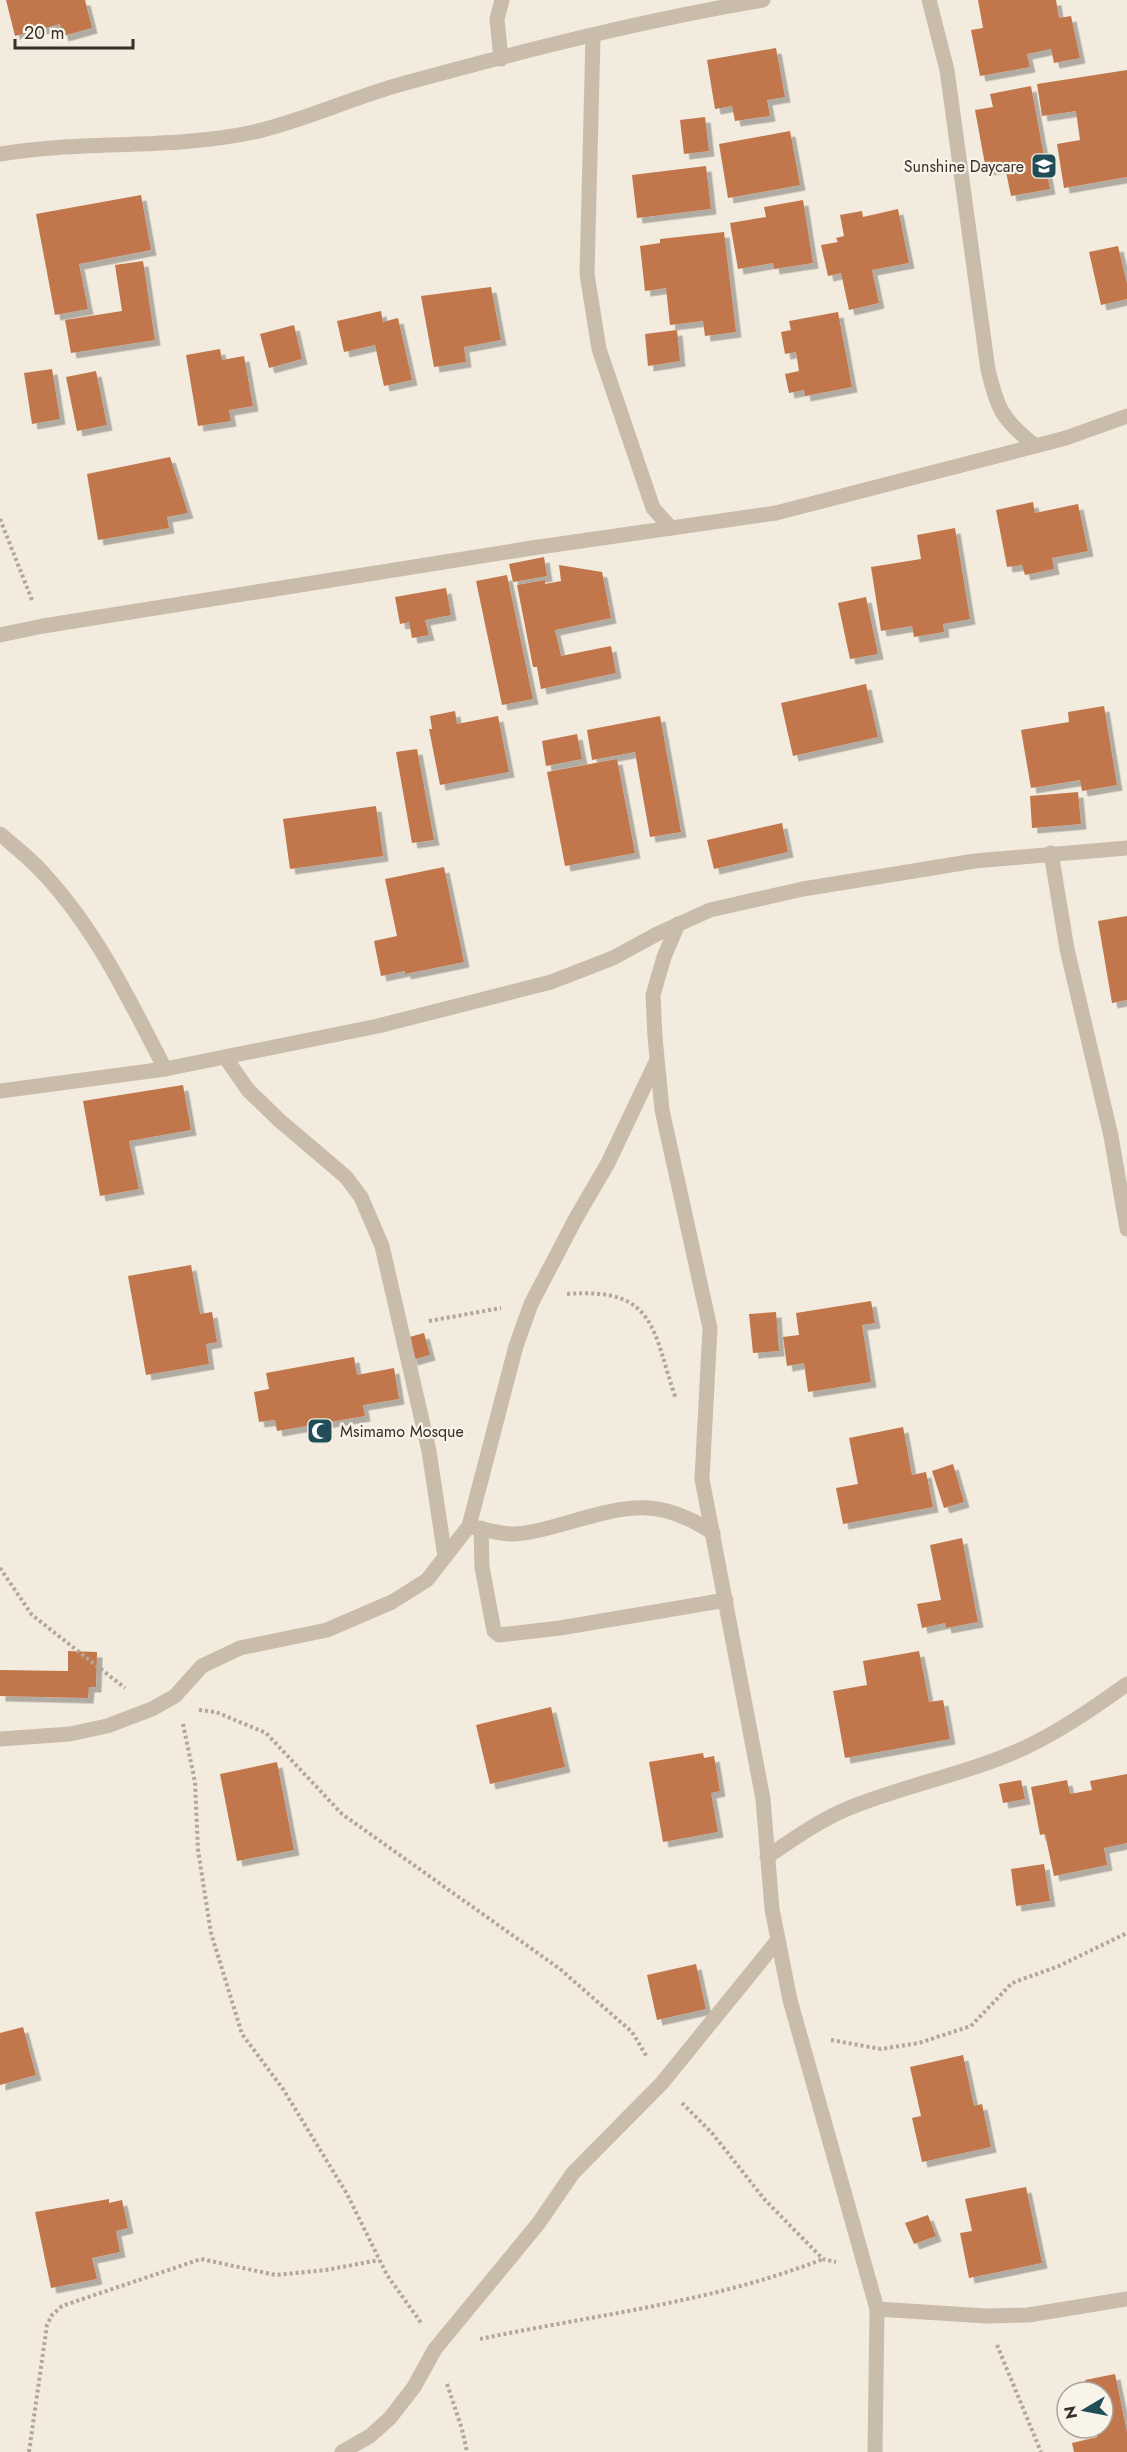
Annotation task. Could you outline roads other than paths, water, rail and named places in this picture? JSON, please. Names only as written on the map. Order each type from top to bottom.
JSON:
[{"type":"street","points":[[501,59],[497,18],[502,0]]},
{"type":"street","points":[[0,154],[29,149],[186,140],[254,132],[407,82],[698,11],[764,0]]},
{"type":"street","points":[[929,0],[946,70],[988,370],[998,409],[1014,429],[1033,444]]},
{"type":"street","points":[[593,37],[587,274],[592,310],[599,349],[649,497],[653,508],[671,528]]},
{"type":"street","points":[[0,636],[43,626],[532,548],[776,513],[894,484],[1033,444],[1066,438],[1127,416]]},
{"type":"street","points":[[0,834],[44,873],[100,947],[165,1069]]},
{"type":"street","points":[[0,1091],[165,1069],[378,1026],[551,982],[613,958],[710,910],[803,889],[975,861],[1127,848]]},
{"type":"street","points":[[1052,854],[1067,950],[1111,1136],[1127,1229]]},
{"type":"street","points":[[678,924],[664,957],[653,995],[656,1062],[662,1110],[710,1328],[702,1479],[763,1799],[772,1909],[790,2000],[877,2309],[875,2452]]},
{"type":"street","points":[[225,1057],[248,1090],[279,1120],[346,1176],[361,1197],[382,1246],[429,1451],[445,1557]]},
{"type":"street","points":[[656,1062],[609,1163],[576,1218],[531,1304],[510,1367],[475,1527],[494,1632],[499,1635],[561,1628],[726,1600]]},
{"type":"street","points":[[475,1527],[521,1533],[621,1508],[641,1506],[677,1514],[713,1533]]},
{"type":"street","points":[[0,1739],[70,1734],[107,1726],[177,1701],[202,1666],[240,1648],[327,1630],[392,1602],[428,1580],[445,1557],[475,1527]]},
{"type":"street","points":[[767,1857],[795,1837],[849,1808],[956,1774],[1023,1749],[1099,1704],[1127,1684]]},
{"type":"street","points":[[342,2452],[370,2436],[390,2418],[414,2388],[437,2349],[538,2224],[573,2173],[662,2083],[778,1940]]},
{"type":"street","points":[[877,2309],[986,2316],[1028,2315],[1127,2299]]},
{"type":"place","name":"Sunshine Daycare","points":[[1044,166]]},
{"type":"place","name":"Msimamo Mosque","points":[[320,1431]]}]
